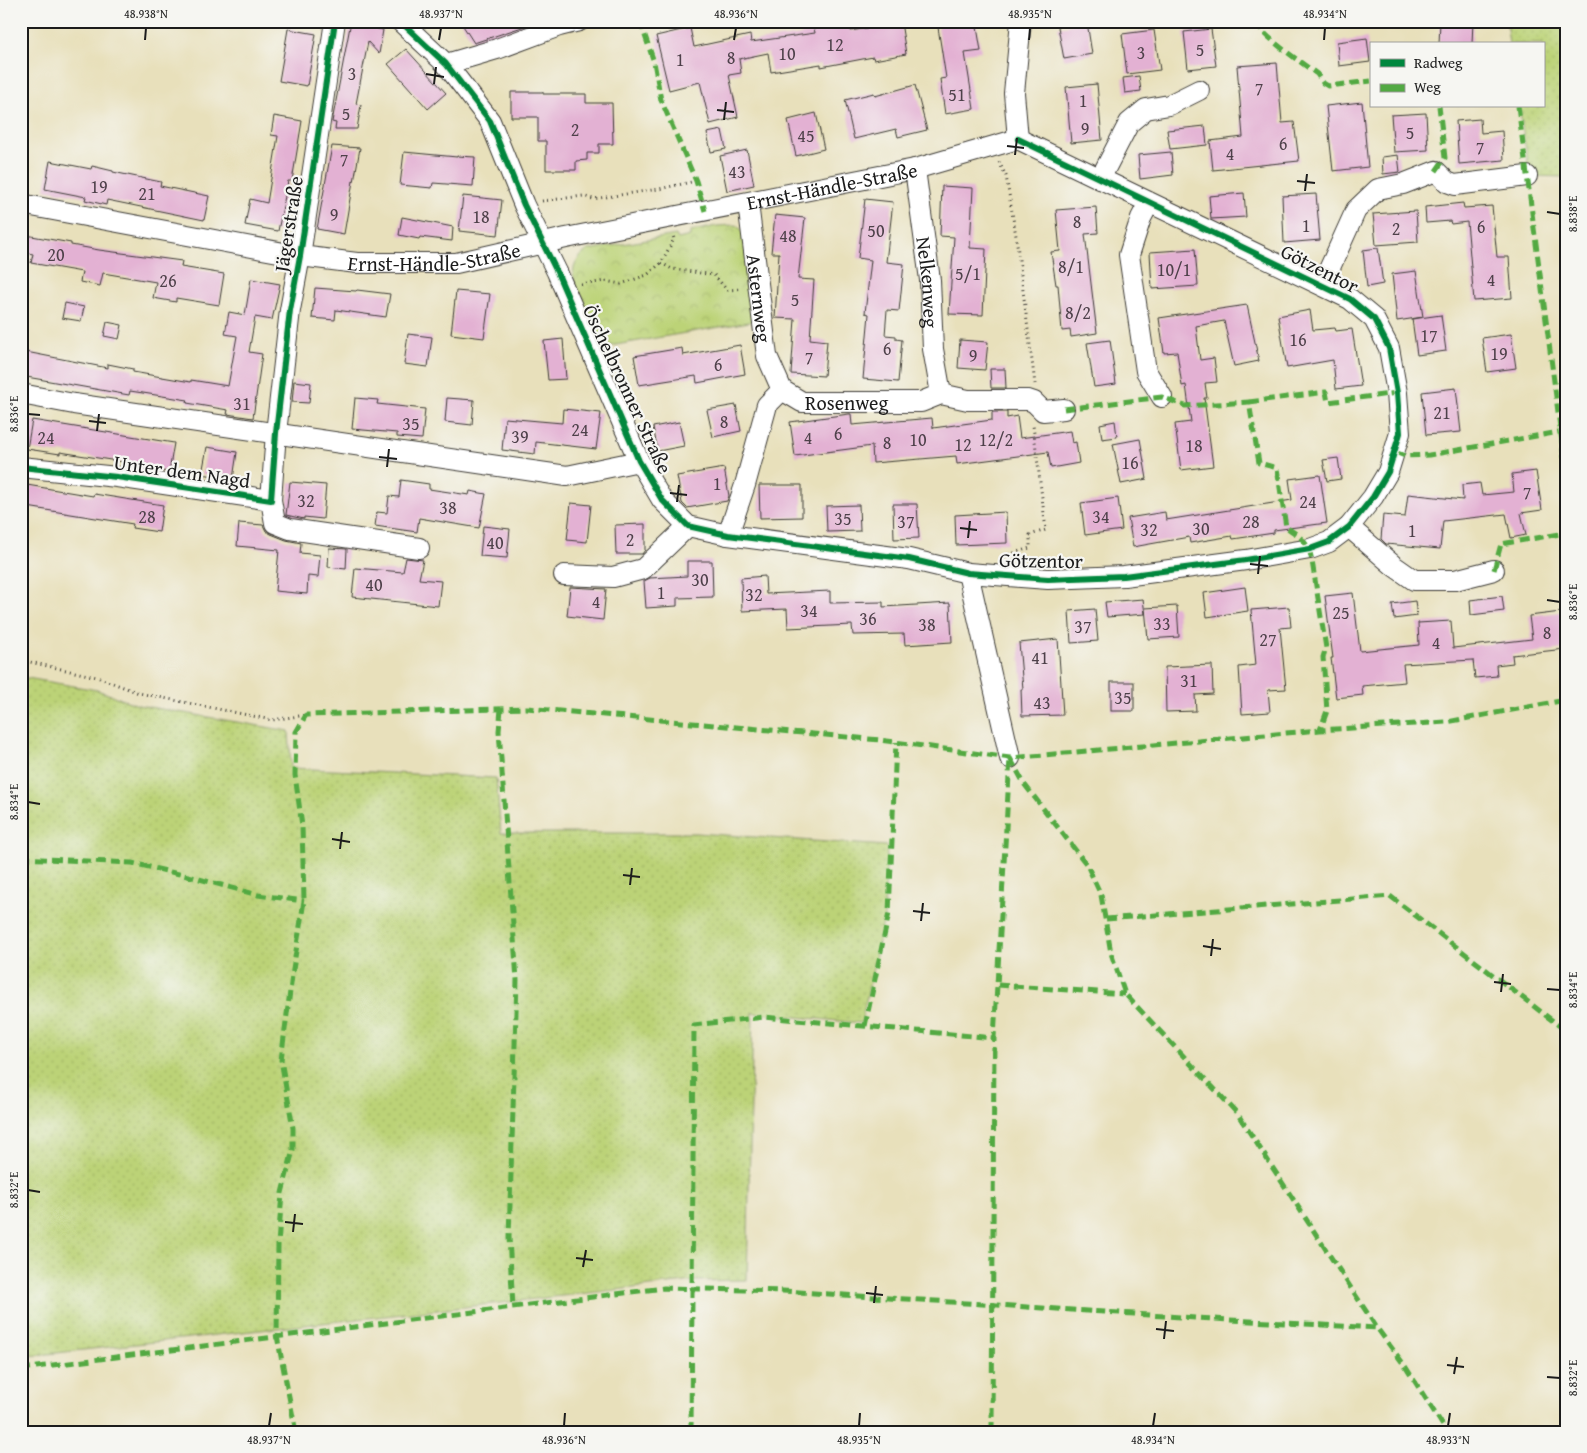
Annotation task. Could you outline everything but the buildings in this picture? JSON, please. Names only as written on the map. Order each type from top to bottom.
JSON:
[{"type":"street","name":"Jägerstraße","points":[[276,432],[290,310],[300,256],[335,21]]},
{"type":"street","name":"Öschelbronner Straße","points":[[400,21],[446,64],[490,121],[524,205],[557,272],[639,461],[662,500],[688,526]]},
{"type":"street","points":[[446,64],[579,21]]},
{"type":"street","points":[[1018,139],[1014,93],[1021,21]]},
{"type":"street","points":[[1100,179],[1129,123],[1146,109],[1169,105],[1200,90]]},
{"type":"street","name":"Ernst-Händle-Straße","points":[[21,204],[300,256],[357,264],[456,262],[915,169],[1018,139]]},
{"type":"street","name":"Götzentor","points":[[968,572],[1048,579],[1124,576],[1246,560],[1310,549],[1328,542],[1349,527],[1373,497],[1388,472],[1400,433],[1397,393],[1389,348],[1374,319],[1350,299],[1018,139]]},
{"type":"street","name":"Nelkenweg","points":[[915,169],[930,280],[933,349],[941,394]]},
{"type":"street","points":[[1322,285],[1356,210],[1378,189],[1403,184],[1436,171],[1447,182],[1455,185],[1527,176]]},
{"type":"street","name":"Asternweg","points":[[748,203],[767,356],[782,390]]},
{"type":"street","points":[[1149,203],[1141,218],[1129,255],[1146,371],[1162,397]]},
{"type":"street","name":"Rosenweg","points":[[728,534],[745,485],[767,405],[782,390],[802,402],[921,402],[941,394]]},
{"type":"street","points":[[21,394],[84,405],[566,476],[639,461]]},
{"type":"street","points":[[941,394],[968,400],[1028,400],[1034,402],[1043,411],[1064,409]]},
{"type":"street","name":"Unter dem Nagd","points":[[276,432],[271,500],[276,523],[290,530],[419,548]]},
{"type":"street","name":"Unter dem Nagd","points":[[21,467],[117,477],[271,500]]},
{"type":"street","points":[[564,574],[613,577],[643,570],[688,526],[728,534],[909,559],[968,572],[1010,758]]},
{"type":"street","points":[[1349,527],[1394,566],[1414,580],[1455,580],[1494,570]]},
{"type":"path","points":[[992,148],[1006,176],[1036,388],[1031,413],[1046,530],[1030,535],[1030,548],[1024,550]]},
{"type":"path","points":[[524,205],[583,196],[593,199],[659,189],[696,181]]},
{"type":"path","points":[[575,286],[605,281],[621,284],[647,275],[661,263],[674,240],[672,231]]},
{"type":"path","points":[[661,263],[672,269],[714,276],[727,290],[758,288]]},
{"type":"path","points":[[21,660],[98,677],[139,693],[272,720],[306,715]]},
{"type":"green space","points":[[1506,21],[1566,21],[1566,177],[1530,176],[1519,108],[1544,108],[1544,42],[1509,42]]},
{"type":"green space","points":[[736,225],[744,232],[755,321],[604,347],[575,285],[574,268],[583,254],[588,250],[676,235],[678,239],[690,236],[690,232],[716,226]]},
{"type":"green space","points":[[21,677],[97,690],[138,705],[289,731],[291,768],[496,778],[501,833],[696,833],[887,846],[884,918],[861,1023],[753,1013],[747,1280],[695,1281],[21,1357]]},
{"type":"marked path","points":[[640,21],[654,62],[661,100],[696,181],[705,211]]},
{"type":"marked path","points":[[1257,21],[1265,34],[1317,74],[1323,83],[1328,86],[1370,81]]},
{"type":"marked path","points":[[1436,171],[1445,158],[1439,108]]},
{"type":"marked path","points":[[1518,108],[1566,473]]},
{"type":"marked path","points":[[1249,402],[1326,392],[1328,402],[1397,393]]},
{"type":"marked path","points":[[1064,409],[1162,397],[1185,406],[1249,402],[1259,463],[1277,468],[1286,527],[1304,541],[1312,561],[1326,648],[1323,657],[1327,711],[1320,730]]},
{"type":"marked path","points":[[1395,452],[1405,456],[1429,455],[1559,432]]},
{"type":"marked path","points":[[1494,570],[1501,544],[1566,533]]},
{"type":"marked path","points":[[296,1432],[277,1336],[278,1244],[282,1193],[293,1150],[293,1128],[281,1060],[304,901],[302,826],[295,775],[296,732],[306,715],[527,708],[880,740],[1010,758],[1320,730],[1447,722],[1566,700]]},
{"type":"marked path","points":[[501,709],[499,731],[517,980],[509,1237],[513,1307]]},
{"type":"marked path","points":[[865,1026],[889,913],[896,742]]},
{"type":"marked path","points":[[1010,758],[1025,785],[1087,865],[1101,895],[1111,953],[1125,994],[1237,1113],[1447,1432]]},
{"type":"marked path","points":[[992,1432],[994,1038],[1010,758]]},
{"type":"marked path","points":[[21,858],[132,863],[258,895],[304,901]]},
{"type":"marked path","points":[[1106,919],[1390,896],[1566,1031]]},
{"type":"marked path","points":[[998,985],[1125,994]]},
{"type":"marked path","points":[[691,1432],[694,1025],[764,1017],[994,1038]]},
{"type":"marked path","points":[[21,1369],[664,1288],[783,1291],[1377,1328]]},
{"type":"cycle path","points":[[21,467],[117,477],[271,500],[276,433],[290,310],[300,256],[335,21]]},
{"type":"cycle path","points":[[400,21],[446,64],[490,121],[524,205],[557,272],[639,461],[662,500],[688,526],[728,535],[909,559],[968,573],[1048,579],[1124,576],[1246,560],[1310,549],[1329,542],[1349,527],[1373,497],[1388,472],[1400,433],[1397,393],[1389,348],[1374,319],[1350,299],[1018,139]]}]
